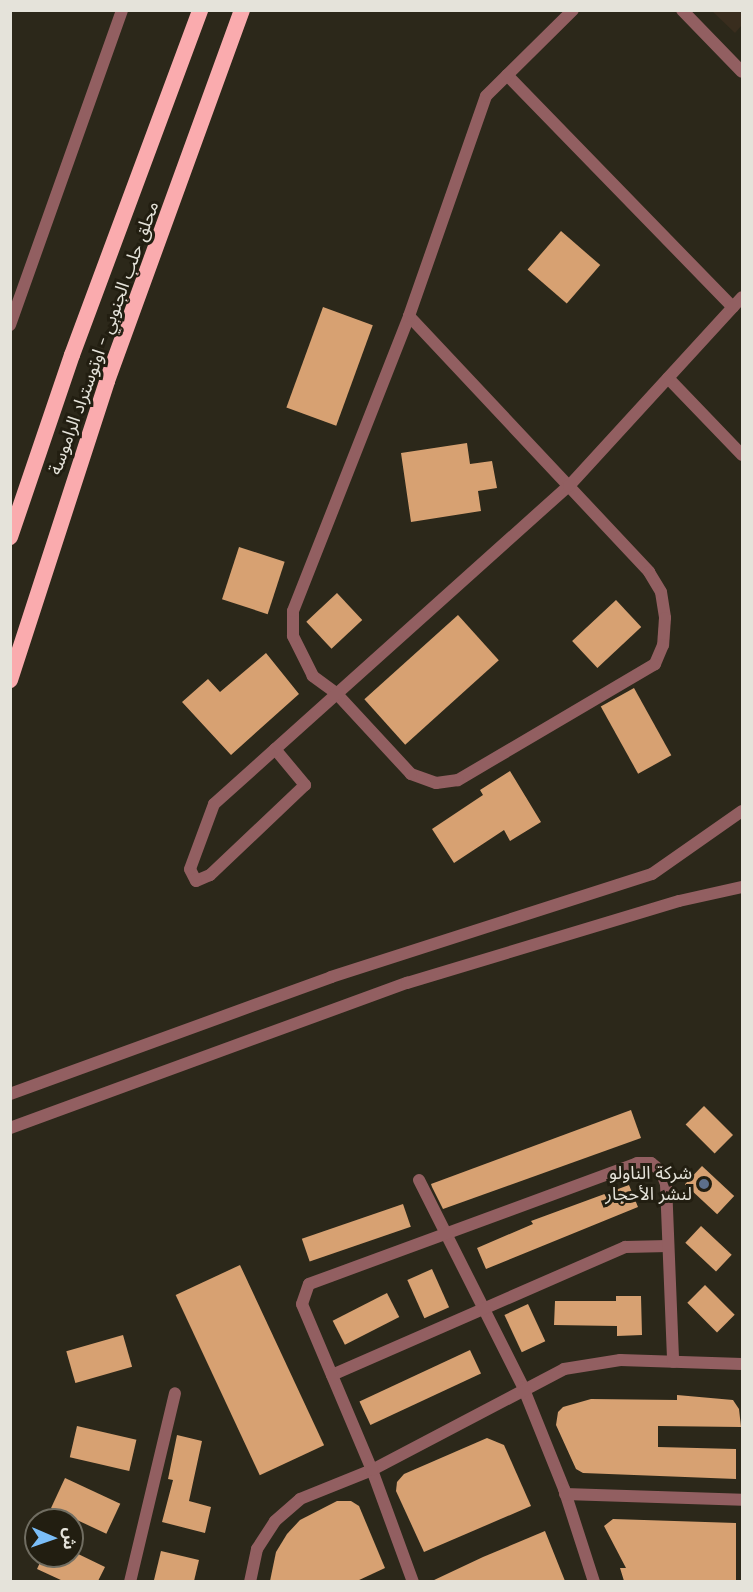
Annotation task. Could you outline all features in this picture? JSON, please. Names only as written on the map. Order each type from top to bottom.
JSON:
[{"type":"highway","name":"محلق حلب الجنوبي - اوتوستراد الراموسة","points":[[10,537],[72,355],[200,10]]},
{"type":"highway","name":"محلق حلب الجنوبي - اوتوستراد الراموسة","points":[[10,681],[107,381],[242,10]]},
{"type":"street","points":[[10,325],[122,10]]},
{"type":"street","points":[[409,316],[649,572],[661,592],[664,636],[655,664],[458,780],[436,783],[411,774],[336,693],[313,676],[293,636],[293,611],[409,316],[486,96],[573,10]]},
{"type":"street","points":[[682,10],[740,64]]},
{"type":"street","points":[[507,75],[733,307]]},
{"type":"street","points":[[275,749],[305,784],[210,875],[195,881],[190,869],[214,804],[336,693],[569,486],[742,297]]},
{"type":"street","points":[[668,378],[742,455]]},
{"type":"street","points":[[10,1094],[331,978],[652,874],[742,811]]},
{"type":"street","points":[[10,1128],[407,983],[679,901],[742,887]]},
{"type":"street","points":[[413,1581],[372,1470],[302,1304],[309,1284],[637,1162],[651,1163],[661,1171],[666,1184],[672,1362]]},
{"type":"street","points":[[419,1180],[523,1387],[565,1494],[594,1581]]},
{"type":"street","points":[[332,1375],[483,1306],[625,1247],[668,1246]]},
{"type":"street","points":[[250,1581],[257,1550],[275,1521],[300,1499],[372,1470],[523,1387],[564,1369],[620,1360],[742,1364]]},
{"type":"street","points":[[130,1581],[175,1393]]},
{"type":"street","points":[[565,1494],[742,1500]]},
{"type":"shaded area","points":[[712,11],[742,11],[742,25],[735,33]]},
{"type":"building","points":[[561,231],[600,265],[567,304],[528,269]]},
{"type":"building","points":[[323,307],[373,325],[336,426],[286,408]]},
{"type":"building","points":[[467,443],[470,464],[492,461],[497,488],[478,491],[481,511],[411,522],[401,453]]},
{"type":"building","points":[[239,547],[285,562],[268,614],[222,599]]},
{"type":"building","points":[[337,593],[362,620],[332,649],[306,622]]},
{"type":"building","points":[[616,600],[641,627],[597,668],[572,641]]},
{"type":"building","points":[[458,615],[499,660],[405,745],[364,699]]},
{"type":"building","points":[[266,653],[299,694],[231,755],[182,702],[208,679],[220,692]]},
{"type":"building","points":[[634,688],[671,755],[638,774],[601,706]]},
{"type":"building","points":[[510,771],[541,822],[510,841],[504,830],[454,863],[432,829],[483,795],[480,790]]},
{"type":"building","points":[[704,1106],[733,1135],[715,1153],[686,1124]]},
{"type":"building","points":[[631,1110],[641,1138],[443,1209],[432,1187],[431,1184]]},
{"type":"building","points":[[702,1166],[734,1196],[717,1214],[685,1184]]},
{"type":"building","points":[[629,1185],[638,1207],[486,1269],[477,1248],[533,1224],[531,1221]]},
{"type":"building","points":[[403,1204],[411,1227],[310,1262],[302,1239]]},
{"type":"building","points":[[701,1226],[732,1255],[716,1271],[685,1243]]},
{"type":"building","points":[[240,1265],[324,1445],[260,1475],[176,1295]]},
{"type":"building","points":[[432,1269],[449,1307],[424,1318],[407,1280]]},
{"type":"building","points":[[705,1285],[735,1315],[717,1332],[687,1303]]},
{"type":"building","points":[[387,1293],[399,1317],[345,1345],[333,1321]]},
{"type":"building","points":[[616,1296],[641,1296],[642,1335],[617,1336],[617,1326],[554,1325],[555,1301],[616,1301]]},
{"type":"building","points":[[528,1304],[545,1341],[522,1352],[504,1315]]},
{"type":"building","points":[[123,1335],[132,1367],[75,1383],[66,1351]]},
{"type":"building","points":[[470,1350],[481,1374],[370,1425],[359,1402]]},
{"type":"building","points":[[677,1395],[733,1400],[739,1409],[741,1427],[658,1426],[658,1447],[736,1449],[736,1479],[583,1473],[576,1469],[556,1425],[558,1412],[563,1407],[591,1399],[677,1400]]},
{"type":"building","points":[[77,1426],[136,1440],[129,1471],[70,1457]]},
{"type":"building","points":[[177,1435],[202,1441],[189,1501],[211,1507],[205,1533],[162,1522],[173,1480],[168,1479]]},
{"type":"building","points":[[487,1438],[504,1445],[531,1506],[424,1552],[396,1491],[397,1482],[404,1474]]},
{"type":"building","points":[[65,1478],[120,1504],[106,1534],[84,1523],[84,1508],[51,1508]]},
{"type":"building","points":[[337,1501],[351,1501],[359,1506],[385,1568],[357,1581],[270,1581],[276,1552],[287,1534],[300,1520]]},
{"type":"building","points":[[613,1519],[736,1523],[736,1581],[624,1581],[620,1568],[626,1568],[604,1526]]},
{"type":"building","points":[[545,1531],[565,1581],[432,1581],[483,1557]]},
{"type":"building","points":[[161,1551],[199,1560],[194,1581],[154,1580]]},
{"type":"building","points":[[84,1557],[105,1567],[98,1581],[63,1581],[37,1569],[84,1568]]},
{"type":"place","name":"شركة الناولو لنشر الأحجار","points":[[704,1184]]}]
